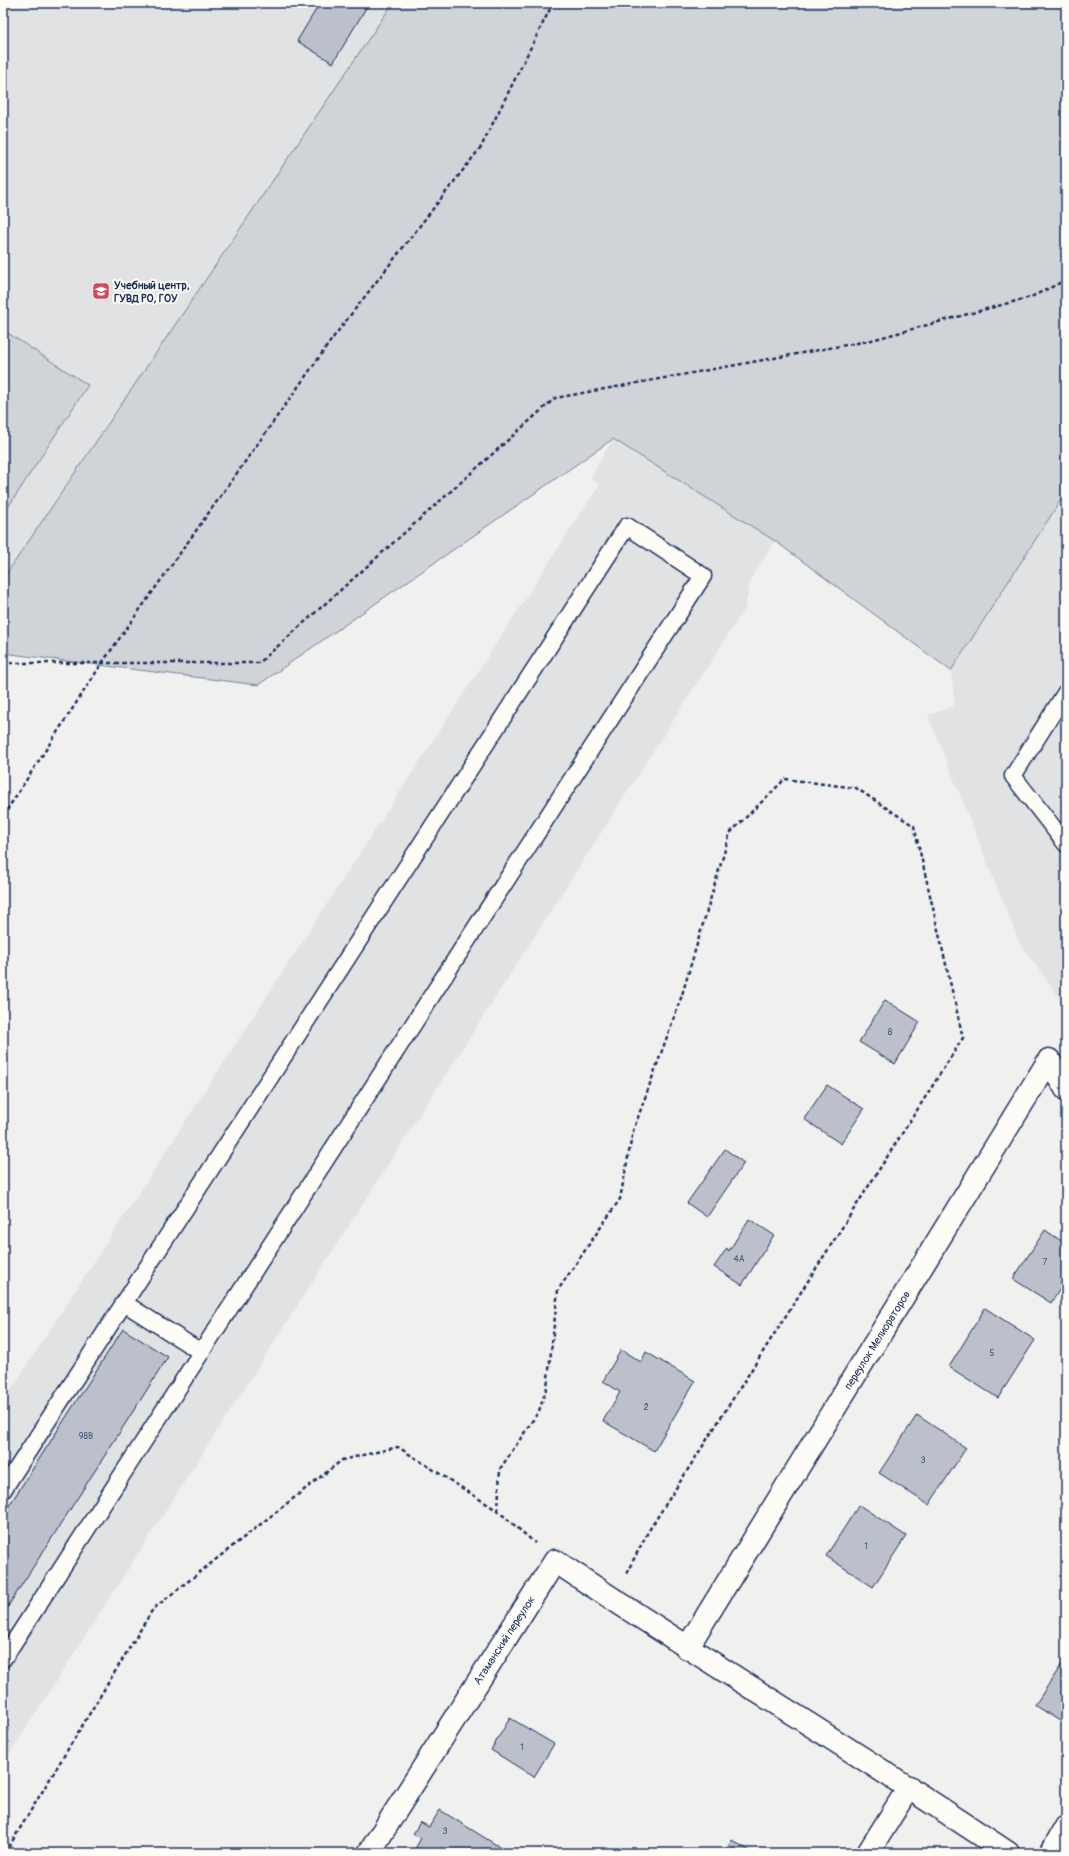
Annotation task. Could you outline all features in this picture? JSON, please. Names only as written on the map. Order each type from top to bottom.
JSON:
[{"type":"street","name":"переулок Мелиораторов","points":[[687,1648],[1049,1060],[1066,1089]]},
{"type":"street","points":[[555,1561],[687,1648],[909,1787],[1008,1853]]},
{"type":"street","name":"Атаманский переулок","points":[[369,1853],[555,1561]]},
{"type":"street","points":[[868,1853],[909,1787]]},
{"type":"street","points":[[1051,1853],[1066,1827]]},
{"type":"lane","points":[[3,1490],[627,526],[703,576],[3,1658]]},
{"type":"lane","points":[[1066,692],[1013,776],[1066,844]]},
{"type":"lane","points":[[124,1303],[201,1352]]},
{"type":"path","points":[[3,816],[102,663],[335,336],[481,148],[553,3]]},
{"type":"path","points":[[3,663],[259,663],[555,398],[868,341],[1031,297],[1066,280]]},
{"type":"path","points":[[498,1511],[500,1469],[539,1411],[547,1387],[558,1290],[620,1200],[633,1131],[681,998],[730,833],[785,779],[856,788],[914,826],[963,1038],[648,1532],[613,1600]]},
{"type":"path","points":[[5,1853],[153,1609],[342,1460],[398,1447],[498,1511],[555,1561]]},
{"type":"shaded area","name":"Учебный центр, ГУВД РО, ГОУ","points":[[3,3],[393,3],[3,579]]},
{"type":"shaded area","points":[[393,3],[1066,3],[1066,492],[951,671],[775,541],[613,439],[258,685],[3,653],[3,579]]},
{"type":"shaded area","points":[[3,330],[88,385],[3,515]]},
{"type":"shaded area","points":[[613,439],[775,541],[752,577],[744,610],[3,1764],[3,1402],[600,484],[590,478]]},
{"type":"shaded area","points":[[1066,492],[1066,1006],[1020,944],[928,715],[955,706],[951,671]]},
{"type":"building","points":[[320,3],[369,3],[333,63],[297,41]]},
{"type":"building","points":[[885,1000],[920,1022],[895,1064],[859,1042]]},
{"type":"building","points":[[827,1085],[864,1109],[841,1144],[804,1119]]},
{"type":"building","points":[[725,1149],[744,1163],[707,1217],[687,1203]]},
{"type":"building","points":[[749,1219],[774,1235],[742,1285],[714,1267],[727,1248],[729,1251]]},
{"type":"building","points":[[1045,1230],[1066,1244],[1066,1280],[1051,1303],[1013,1279]]},
{"type":"building","points":[[985,1308],[1035,1340],[998,1398],[949,1367]]},
{"type":"building","points":[[123,1329],[168,1357],[3,1614],[3,1515]]},
{"type":"building","points":[[621,1350],[641,1362],[646,1352],[695,1381],[654,1451],[603,1421],[620,1392],[603,1381]]},
{"type":"building","points":[[917,1415],[966,1448],[929,1505],[879,1473]]},
{"type":"building","points":[[859,1505],[906,1536],[873,1587],[826,1556]]},
{"type":"building","points":[[1066,1658],[1066,1725],[1035,1705]]},
{"type":"building","points":[[510,1718],[554,1744],[534,1777],[491,1750]]},
{"type":"building","points":[[440,1810],[506,1851],[505,1853],[413,1853],[421,1838],[413,1834],[420,1822],[429,1827]]},
{"type":"building","points":[[732,1840],[753,1853],[724,1853]]},
{"type":"place","name":"Учебный центр, ГУВД РО, ГОУ","points":[[101,291]]}]
